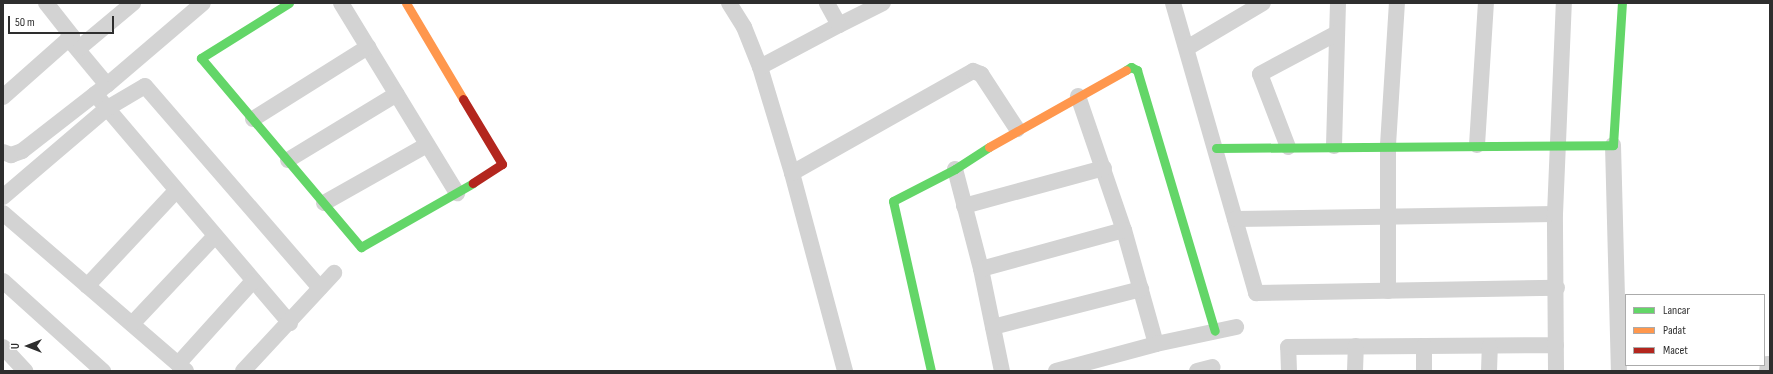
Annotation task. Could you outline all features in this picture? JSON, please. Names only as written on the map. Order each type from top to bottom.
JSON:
[{"type":"street","points":[[46,3],[72,36],[73,44],[101,89],[106,110],[290,323]]},
{"type":"street","points":[[3,97],[73,44],[133,3]]},
{"type":"street","points":[[3,152],[11,155],[22,151],[101,89],[203,3]]},
{"type":"street","points":[[289,3],[202,58],[361,246],[457,193],[502,164],[406,3]]},
{"type":"street","points":[[341,3],[457,193]]},
{"type":"street","points":[[729,3],[744,27],[760,67],[792,173],[845,371]]},
{"type":"street","points":[[827,3],[839,25]]},
{"type":"street","points":[[760,67],[883,3]]},
{"type":"street","points":[[1173,3],[1216,148],[1256,293],[1557,288]]},
{"type":"street","points":[[1186,48],[1263,3]]},
{"type":"street","points":[[1334,146],[1338,3]]},
{"type":"street","points":[[1388,291],[1388,145],[1398,3]]},
{"type":"street","points":[[1477,145],[1486,3]]},
{"type":"street","points":[[1556,371],[1557,288],[1555,214],[1564,3]]},
{"type":"street","points":[[1619,371],[1613,145],[1622,3]]},
{"type":"street","points":[[1288,147],[1260,74],[1337,33]]},
{"type":"street","points":[[253,119],[368,47]]},
{"type":"street","points":[[931,371],[893,201],[955,169],[1017,129],[1128,68],[1134,67],[1137,70],[1215,331]]},
{"type":"street","points":[[792,173],[973,71],[981,74],[1017,129]]},
{"type":"street","points":[[3,197],[106,110],[145,86],[320,288]]},
{"type":"street","points":[[288,160],[397,94]]},
{"type":"street","points":[[1078,96],[1104,168],[1124,230],[1156,344]]},
{"type":"street","points":[[324,203],[427,145]]},
{"type":"street","points":[[1216,148],[1388,145],[1613,145]]},
{"type":"street","points":[[964,206],[1104,168]]},
{"type":"street","points":[[955,169],[981,269],[1002,371]]},
{"type":"street","points":[[87,286],[176,191]]},
{"type":"street","points":[[3,212],[182,367],[253,281]]},
{"type":"street","points":[[1235,219],[1555,214]]},
{"type":"street","points":[[981,269],[1124,230]]},
{"type":"street","points":[[132,324],[215,236]]},
{"type":"street","points":[[243,371],[290,323],[334,274]]},
{"type":"street","points":[[3,281],[103,371]]},
{"type":"street","points":[[993,327],[1141,289]]},
{"type":"street","points":[[1056,371],[1156,344],[1236,327]]},
{"type":"street","points":[[1288,371],[1288,347],[1556,345]]},
{"type":"street","points":[[1356,346],[1356,371]]},
{"type":"street","points":[[1424,346],[1424,371]]},
{"type":"street","points":[[1489,371],[1490,346]]},
{"type":"street","points":[[3,347],[25,371]]},
{"type":"street","points":[[1768,371],[1768,364],[1770,364]]},
{"type":"street","points":[[1197,371],[1213,367]]},
{"type":"traffic: fast","points":[[289,3],[201,58],[361,247],[473,183]]},
{"type":"traffic: fast","points":[[1216,148],[1613,145],[1622,3]]},
{"type":"traffic: fast","points":[[1126,70],[1131,67],[1137,70],[1215,331]]},
{"type":"traffic: fast","points":[[931,371],[893,201],[955,169],[989,147]]},
{"type":"traffic: slow","points":[[406,3],[463,99]]},
{"type":"traffic: slow","points":[[989,147],[1126,70]]},
{"type":"traffic: jam","points":[[463,99],[502,164],[473,183]]}]
